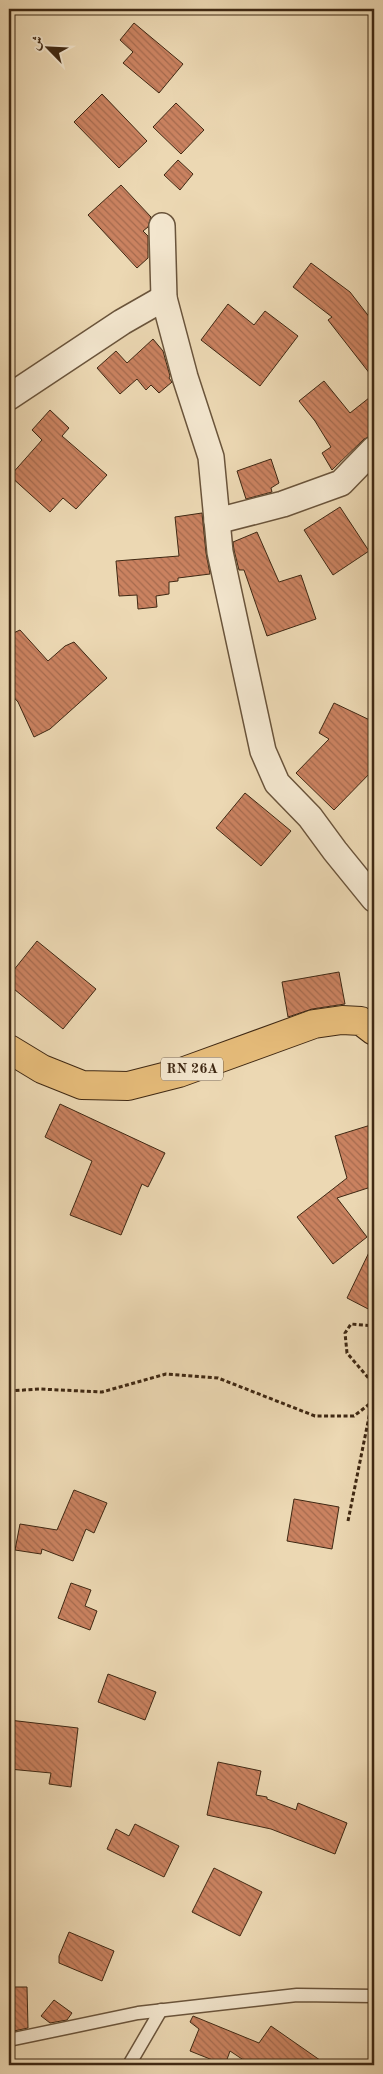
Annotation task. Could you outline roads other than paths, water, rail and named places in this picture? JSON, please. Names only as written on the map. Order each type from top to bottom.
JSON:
[{"type":"main road","name":"RN 26A","points":[[9,1049],[42,1069],[82,1085],[128,1086],[180,1073],[314,1024],[342,1020],[361,1021],[374,1031]]},
{"type":"street","points":[[162,226],[164,298],[185,377],[211,457],[220,552],[263,751],[277,783],[310,817],[374,899]]},
{"type":"street","points":[[9,397],[122,322],[164,298]]},
{"type":"street","points":[[217,521],[283,504],[341,483],[374,449]]},
{"type":"lane","points":[[9,2040],[138,2013],[161,2010],[296,1995],[374,1996]]},
{"type":"lane","points":[[129,2065],[161,2010]]}]
